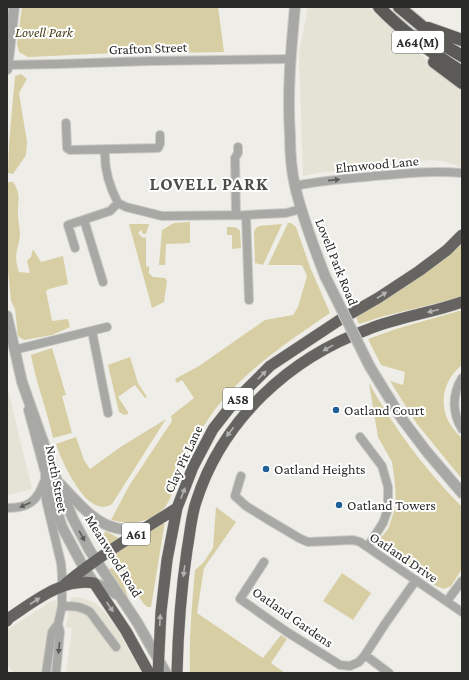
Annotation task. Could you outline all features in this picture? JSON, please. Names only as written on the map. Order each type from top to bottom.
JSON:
[{"type":"highway","name":"A64(M)","points":[[379,7],[413,39],[435,63],[462,83]]},
{"type":"highway","name":"A64(M)","points":[[399,7],[447,47],[462,56]]},
{"type":"highway","name":"A64(M)","points":[[422,25],[462,40]]},
{"type":"highway","name":"A64(M)","points":[[413,39],[462,72]]},
{"type":"highway","name":"Clay Pit Lane","points":[[158,673],[161,612],[167,560],[177,508],[193,467],[212,429],[235,401],[270,366],[338,321],[378,298],[419,271],[447,250],[462,235]]},
{"type":"highway","name":"Clay Pit Lane","points":[[177,673],[181,591],[195,503],[208,472],[225,439],[246,412],[263,394],[305,361],[344,339],[369,329],[462,302]]},
{"type":"highway","name":"A61","points":[[62,587],[84,568],[177,508]]},
{"type":"highway","name":"A61","points":[[8,619],[51,592],[62,587],[79,582],[94,583]]},
{"type":"highway","name":"Meanwood Road","points":[[94,583],[126,631],[149,673]]},
{"type":"street","points":[[7,69],[9,21],[14,7]]},
{"type":"street","name":"Lovell Park Road","points":[[295,7],[290,59],[289,116],[292,166],[301,209],[325,276],[370,367],[402,419],[427,452],[462,493]]},
{"type":"street","name":"Grafton Street","points":[[8,65],[290,59]]},
{"type":"street","points":[[66,123],[67,148],[70,150],[158,148],[160,144],[160,135]]},
{"type":"street","points":[[236,215],[235,158],[238,153],[238,147]]},
{"type":"street","points":[[105,150],[104,161],[106,173],[118,203],[126,207],[162,216],[286,213],[301,209]]},
{"type":"street","name":"Elmwood Lane","points":[[295,186],[316,182],[403,174],[442,172],[462,173]]},
{"type":"street","points":[[75,248],[68,225],[110,211],[118,203]]},
{"type":"street","points":[[246,215],[249,300]]},
{"type":"street","points":[[84,220],[103,282]]},
{"type":"street","name":"North Street","points":[[7,316],[33,432],[46,477],[46,500],[61,562],[62,606],[58,624],[52,632],[46,673]]},
{"type":"street","points":[[14,350],[107,327]]},
{"type":"street","points":[[92,331],[108,413]]},
{"type":"street","points":[[462,378],[455,394],[454,406],[456,417],[462,429]]},
{"type":"street","name":"Meanwood Road","points":[[22,382],[57,481],[79,531],[96,560],[123,600],[166,673]]},
{"type":"street","points":[[360,437],[382,466],[388,487],[388,509],[383,523],[368,546]]},
{"type":"street","name":"Oatland Drive","points":[[241,476],[235,496],[246,506],[290,533],[308,542],[353,540],[360,542],[368,546],[462,612]]},
{"type":"street","points":[[7,508],[19,508],[28,505],[40,494],[46,477]]},
{"type":"street","name":"Meanwood Road","points":[[46,477],[62,527],[84,568],[94,583]]},
{"type":"street","points":[[57,481],[81,506],[104,525],[117,529],[141,530]]},
{"type":"street","name":"Oatland Gardens","points":[[264,562],[240,599],[287,632],[340,665],[350,666],[359,662],[416,580]]},
{"type":"street","points":[[447,601],[462,581]]},
{"type":"street","points":[[94,583],[109,589],[123,600]]},
{"type":"street","points":[[62,606],[77,606],[85,608],[90,612],[116,647]]},
{"type":"street","name":"North Street","points":[[56,673],[60,632],[58,624]]},
{"type":"street","points":[[365,655],[389,673]]},
{"type":"shaded area","points":[[308,7],[368,7],[462,91],[462,167],[443,161],[430,160],[385,168],[324,172],[303,176],[299,53]]},
{"type":"shaded area","points":[[7,386],[32,489],[7,495]]},
{"type":"shaded area","points":[[75,597],[83,598],[95,603],[105,612],[117,629],[142,673],[66,673],[72,628],[66,627],[70,599]]},
{"type":"shaded area","points":[[56,600],[59,604],[56,617],[48,634],[44,673],[13,673],[7,664],[7,630],[50,602]]},
{"type":"green space","name":"Lovell Park","points":[[22,7],[218,7],[224,52],[137,52],[28,57],[19,52],[17,44]]},
{"type":"green space","points":[[21,74],[27,79],[19,93],[27,142],[26,155],[13,174],[8,173],[9,144],[15,76]]},
{"type":"green space","points":[[8,182],[13,182],[18,195],[20,235],[16,253],[16,261],[19,272],[30,273],[27,261],[31,257],[33,249],[41,262],[63,256],[68,284],[46,291],[52,321],[68,319],[70,327],[52,335],[24,340],[18,336],[15,309],[11,301],[7,261]]},
{"type":"green space","points":[[190,222],[190,243],[166,244],[165,265],[159,265],[162,230],[174,223]]},
{"type":"green space","points":[[288,223],[291,223],[296,227],[310,267],[330,313],[264,360],[234,387],[221,402],[198,434],[181,468],[172,495],[162,510],[150,518],[138,522],[111,520],[129,486],[172,421],[171,416],[194,398],[182,380],[177,383],[175,379],[199,366],[265,320],[293,315],[298,307],[307,276],[303,267],[301,265],[268,265]]},
{"type":"green space","points":[[129,224],[149,224],[146,234],[143,234],[141,230],[138,233],[143,238],[146,237],[146,267],[149,266],[149,273],[153,277],[165,278],[167,281],[164,302],[152,308]]},
{"type":"green space","points":[[282,224],[263,265],[255,263],[254,232],[256,228],[259,226]]},
{"type":"green space","points":[[227,227],[239,229],[241,248],[232,249],[232,235],[227,235]]},
{"type":"green space","points":[[460,244],[462,248],[462,297],[384,316],[359,324],[356,317]]},
{"type":"green space","points":[[462,310],[462,365],[448,382],[444,402],[448,421],[462,438],[462,479],[417,424],[390,381],[403,385],[405,372],[381,365],[368,339],[396,329]]},
{"type":"green space","points":[[52,348],[66,395],[62,396],[72,433],[53,438],[31,355]]},
{"type":"green space","points":[[130,357],[138,383],[147,397],[145,398],[135,385],[118,397],[128,412],[128,414],[124,415],[119,412],[108,365]]},
{"type":"green space","name":"Oatland Towers","points":[[369,383],[411,448],[435,478],[462,507],[462,569],[451,586],[444,589],[436,586],[381,549],[378,541],[388,529],[396,506],[395,484],[392,462],[378,437]]},
{"type":"green space","points":[[166,419],[112,504],[103,507],[94,504],[85,497],[77,487],[56,444],[76,437],[84,460],[90,469],[122,446]]},
{"type":"green space","points":[[216,507],[236,522],[204,568],[197,613],[263,658],[281,635],[287,639],[271,663],[285,673],[190,673],[190,634],[195,570],[203,563],[213,548]]},
{"type":"green space","points":[[165,521],[151,607],[147,607],[112,553]]},
{"type":"green space","points":[[105,531],[119,538],[107,548],[103,541]]},
{"type":"green space","points":[[112,568],[122,580],[130,603],[108,570]]},
{"type":"green space","points":[[342,573],[371,593],[353,620],[323,601]]},
{"type":"place","name":"Oatland Court","points":[[336,410]]},
{"type":"place","name":"Oatland Heights","points":[[266,469]]},
{"type":"place","name":"Oatland Towers","points":[[339,505]]},
{"type":"district","name":"LOVELL PARK","points":[[209,184]]}]
